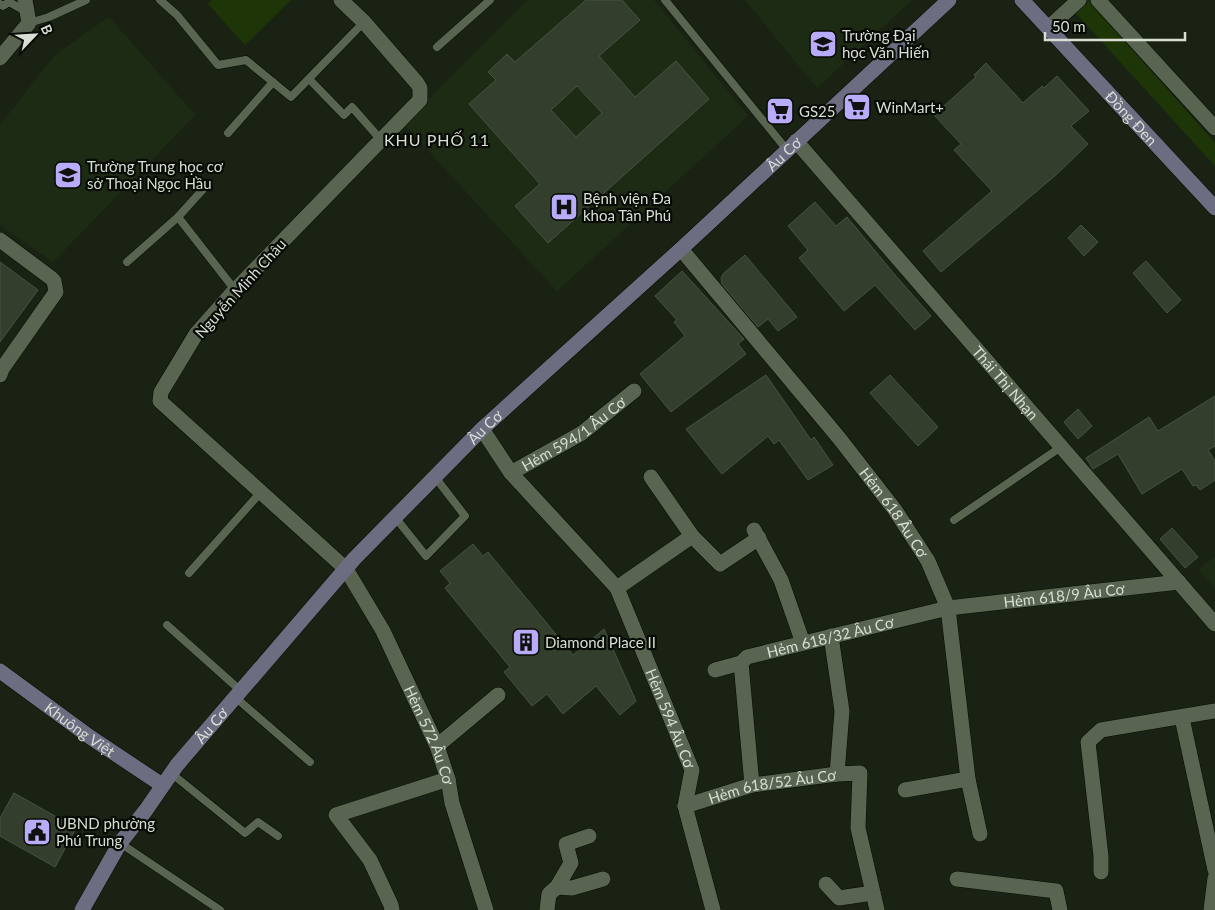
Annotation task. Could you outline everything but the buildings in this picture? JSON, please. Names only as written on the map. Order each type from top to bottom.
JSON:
[{"type":"main road","name":"Âu Cơ","points":[[82,910],[120,843],[146,810],[171,773],[346,569],[395,517],[482,429],[681,249],[949,0]]},
{"type":"main road","name":"Đồng Đen","points":[[1022,0],[1215,208]]},
{"type":"main road","name":"Khuông Việt","points":[[0,671],[84,733],[162,786]]},
{"type":"street","name":"Nguyễn Minh Châu","points":[[341,0],[364,22],[417,83],[421,94],[417,104],[235,290],[196,334],[161,392],[160,401],[346,569]]},
{"type":"street","points":[[1048,28],[1079,0]]},
{"type":"street","points":[[1098,0],[1215,128]]},
{"type":"street","points":[[0,58],[27,12]]},
{"type":"street","name":"Thái Thị Nhạn","points":[[792,146],[1061,447],[1215,624]]},
{"type":"street","points":[[0,240],[51,278],[56,292],[1,370]]},
{"type":"street","name":"Hẻm 618 Âu Cơ","points":[[681,249],[840,438],[895,510],[928,562],[948,608],[968,779],[980,834]]},
{"type":"street","name":"Hẻm 594/1 Âu Cơ","points":[[511,473],[582,433],[634,391]]},
{"type":"street","name":"Hẻm 594 Âu Cơ","points":[[482,429],[511,473],[618,588],[692,770],[685,806],[713,910]]},
{"type":"street","points":[[651,477],[692,536],[720,564],[757,534],[781,580],[803,643]]},
{"type":"street","points":[[618,588],[692,536]]},
{"type":"street","name":"Hẻm 572 Âu Cơ","points":[[346,569],[383,631],[437,746],[448,779],[452,803],[486,910]]},
{"type":"street","name":"Hẻm 618/9 Âu Cơ","points":[[948,608],[1179,582]]},
{"type":"street","name":"Hẻm 618/32 Âu Cơ","points":[[715,670],[741,663],[747,657],[948,608]]},
{"type":"street","points":[[832,636],[842,711],[837,774]]},
{"type":"street","points":[[741,663],[752,785]]},
{"type":"street","points":[[437,746],[498,695]]},
{"type":"street","points":[[1101,872],[1101,856],[1088,742],[1101,730],[1215,711]]},
{"type":"street","points":[[1182,718],[1215,870]]},
{"type":"street","name":"Hẻm 618/52 Âu Cơ","points":[[685,806],[752,785],[837,774],[860,773],[858,828],[873,893]]},
{"type":"street","points":[[392,910],[392,905],[370,860],[336,815],[448,779]]},
{"type":"street","points":[[905,790],[968,779]]},
{"type":"street","points":[[547,910],[549,894],[557,887],[571,863],[566,844],[589,836]]},
{"type":"street","points":[[557,887],[572,888],[603,878]]},
{"type":"street","points":[[1212,910],[1215,878]]},
{"type":"street","points":[[957,879],[1056,891],[1060,910]]},
{"type":"street","points":[[826,884],[839,898],[873,893],[877,910]]},
{"type":"lane","points":[[0,4],[2,6],[9,2],[27,12],[49,17],[86,0]]},
{"type":"lane","points":[[160,0],[177,14],[218,65],[246,60],[291,97],[364,22]]},
{"type":"lane","points":[[476,0],[482,7]]},
{"type":"lane","points":[[437,47],[490,0]]},
{"type":"lane","points":[[665,0],[792,146]]},
{"type":"lane","points":[[309,79],[344,115],[352,107],[381,140]]},
{"type":"lane","points":[[228,133],[274,82]]},
{"type":"lane","points":[[127,262],[178,217],[206,186]]},
{"type":"lane","points":[[178,217],[235,290]]},
{"type":"lane","points":[[954,520],[1061,447]]},
{"type":"lane","points":[[395,517],[426,556],[465,516],[435,477]]},
{"type":"lane","points":[[189,573],[261,492]]},
{"type":"lane","points":[[168,624],[310,762]]},
{"type":"lane","points":[[171,773],[245,833],[258,822],[278,836]]},
{"type":"lane","points":[[120,843],[220,910]]},
{"type":"shaded area","name":"Bệnh viện Đa khoa Tân Phú","points":[[528,0],[654,0],[748,116],[557,291],[404,124]]},
{"type":"shaded area","name":"Trường Đại học Văn Hiến","points":[[745,0],[912,0],[817,88]]},
{"type":"shaded area","name":"Trường Trung học cơ sở Thoại Ngọc Hầu","points":[[109,17],[195,115],[53,262],[0,225],[0,125],[56,54]]},
{"type":"shaded area","points":[[1215,557],[1215,588],[1198,569]]},
{"type":"green space","points":[[212,0],[291,0],[245,45],[208,4]]},
{"type":"green space","points":[[1083,0],[1088,0],[1215,143],[1215,166],[1072,9]]},
{"type":"place","name":"Trường Đại học Văn Hiến","points":[[823,44]]},
{"type":"place","name":"WinMart+","points":[[857,107]]},
{"type":"place","name":"GS25","points":[[780,111]]},
{"type":"place","name":"Trường Trung học cơ sở Thoại Ngọc Hầu","points":[[68,175]]},
{"type":"place","name":"Bệnh viện Đa khoa Tân Phú","points":[[564,207]]},
{"type":"place","name":"Diamond Place II","points":[[526,642]]},
{"type":"place","name":"UBND phường Phú Trung","points":[[37,832]]},
{"type":"district","name":"KHU PHỐ 11","points":[[437,139]]}]
